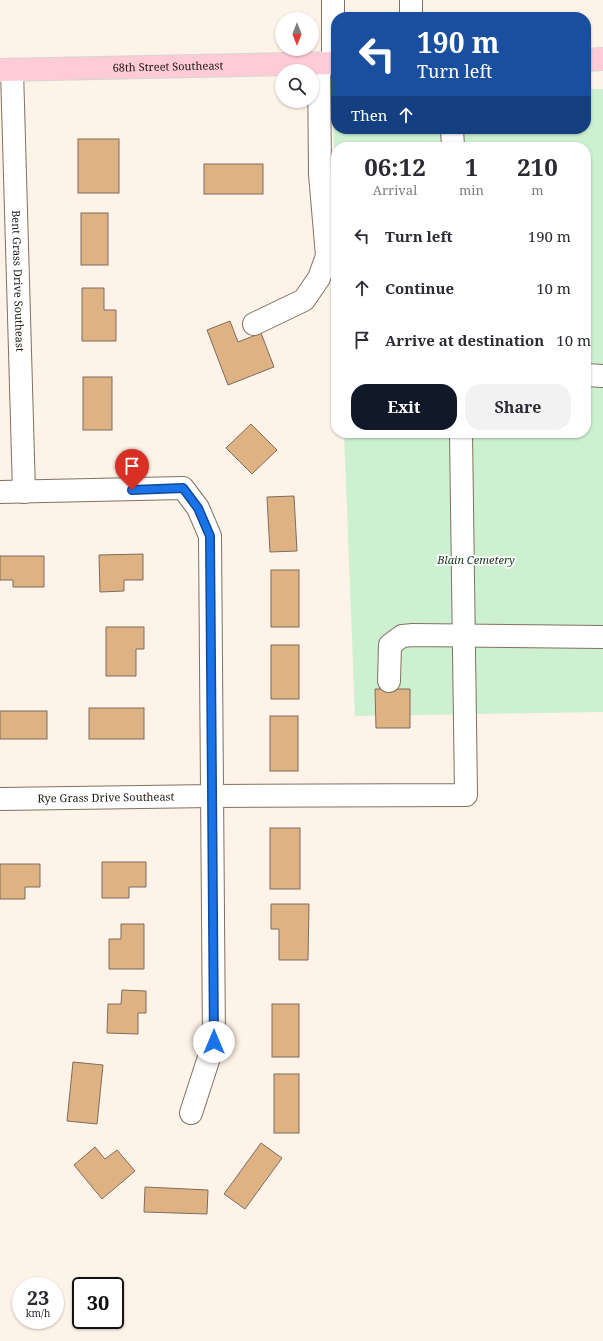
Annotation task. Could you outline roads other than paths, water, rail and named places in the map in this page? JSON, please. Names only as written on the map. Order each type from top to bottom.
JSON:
[{"type":"main road","points":[[591,60],[603,59]]},
{"type":"main road","name":"68th Street Southeast","points":[[6,70],[329,63]]},
{"type":"street","points":[[332,12],[333,0]]},
{"type":"street","points":[[410,0],[411,12]]},
{"type":"street","points":[[254,324],[304,300],[319,278],[327,256],[320,174],[331,32]]},
{"type":"street","name":"Bent Grass Drive Southeast","points":[[6,70],[24,492]]},
{"type":"street","points":[[591,376],[603,376]]},
{"type":"street","points":[[461,438],[465,634]]},
{"type":"street","points":[[0,492],[163,490],[183,488],[198,508],[210,536],[214,1042],[191,1113]]},
{"type":"street","points":[[389,681],[390,645],[402,636],[465,634],[603,637]]},
{"type":"street","name":"Rye Grass Drive Southeast","points":[[0,799],[466,795],[465,634]]},
{"type":"park label","name":"Blain Cemetery","points":[[476,560]]}]
